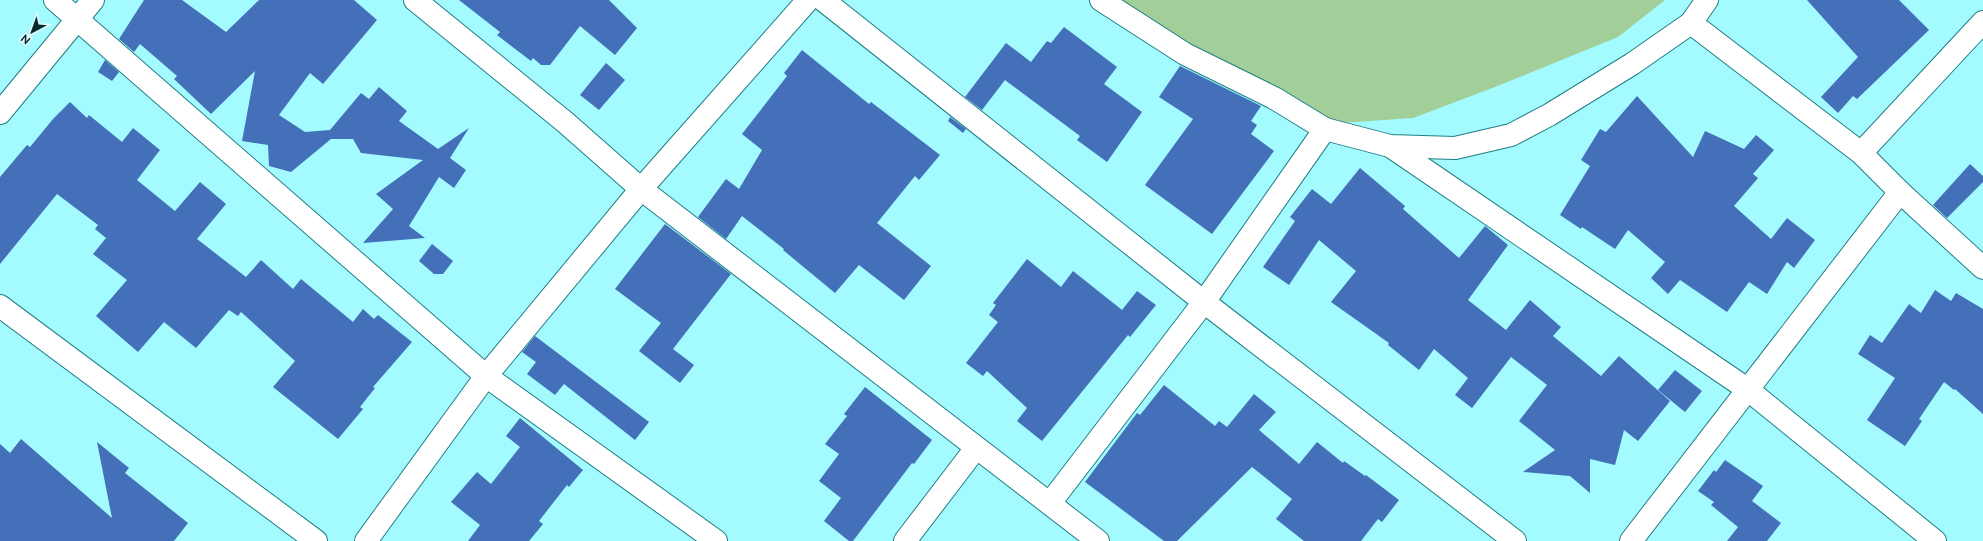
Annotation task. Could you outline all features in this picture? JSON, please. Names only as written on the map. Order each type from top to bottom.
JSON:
[{"type":"street","points":[[55,0],[486,376],[716,541]]},
{"type":"street","points":[[0,113],[93,0]]},
{"type":"street","points":[[415,0],[565,122],[641,189],[1098,541]]},
{"type":"street","points":[[366,541],[486,376],[641,189],[808,0]]},
{"type":"street","points":[[823,0],[1204,302],[1515,541]]},
{"type":"street","points":[[1101,0],[1185,54],[1274,98],[1325,129],[1390,146],[1455,148],[1511,135],[1549,115],[1632,64],[1691,23],[1707,0]]},
{"type":"street","points":[[1861,154],[1983,22]]},
{"type":"street","points":[[1691,23],[1861,154],[1900,192],[1979,258]]},
{"type":"street","points":[[1050,503],[1204,302],[1325,129]]},
{"type":"street","points":[[1390,146],[1747,389],[1934,541]]},
{"type":"street","points":[[1631,541],[1900,192]]},
{"type":"street","points":[[0,306],[316,541]]},
{"type":"street","points":[[905,541],[976,448]]},
{"type":"green space","points":[[1117,0],[1665,0],[1618,37],[1495,87],[1413,118],[1340,123],[1196,54]]},
{"type":"building","points":[[144,0],[182,0],[226,32],[259,0],[354,0],[377,20],[323,84],[310,73],[279,115],[305,132],[330,130],[361,93],[369,99],[379,87],[407,111],[399,121],[438,149],[469,128],[450,158],[466,170],[454,188],[439,177],[409,226],[425,238],[363,243],[393,209],[376,194],[423,160],[361,153],[353,139],[331,139],[291,172],[269,166],[268,145],[242,141],[255,71],[211,114],[174,79],[177,76],[140,44],[134,52],[119,39]]},
{"type":"building","points":[[459,0],[609,0],[637,28],[615,55],[580,26],[550,65],[541,65],[533,58],[531,61],[497,35],[500,32]]},
{"type":"building","points":[[1807,0],[1899,0],[1929,30],[1857,99],[1853,96],[1838,113],[1821,97],[1858,57]]},
{"type":"building","points":[[1064,27],[1117,67],[1104,84],[1142,112],[1107,162],[1077,140],[1080,136],[1005,80],[982,110],[965,97],[1006,43],[1031,62],[1047,41],[1051,43]]},
{"type":"building","points":[[802,50],[869,104],[871,102],[940,155],[919,180],[915,176],[877,223],[931,266],[904,300],[859,265],[835,293],[783,250],[784,249],[742,216],[726,239],[698,217],[726,179],[739,189],[762,150],[742,134],[787,76],[784,73]]},
{"type":"building","points":[[105,60],[119,72],[112,81],[98,72]]},
{"type":"building","points":[[606,63],[625,80],[599,110],[580,95]]},
{"type":"building","points":[[1180,66],[1261,106],[1251,121],[1257,125],[1251,134],[1274,151],[1212,234],[1145,185],[1193,119],[1159,97]]},
{"type":"building","points":[[1637,96],[1693,157],[1705,131],[1744,149],[1756,135],[1774,150],[1753,174],[1758,178],[1734,206],[1771,239],[1787,218],[1815,240],[1794,268],[1787,262],[1767,294],[1749,282],[1727,312],[1680,280],[1668,294],[1651,278],[1665,262],[1628,230],[1615,249],[1582,227],[1581,229],[1560,215],[1590,166],[1581,160],[1600,129],[1606,132]]},
{"type":"building","points":[[70,102],[87,118],[89,115],[122,142],[133,128],[160,150],[137,180],[175,211],[200,182],[226,204],[197,239],[246,277],[261,260],[293,289],[301,279],[353,322],[363,309],[374,319],[378,315],[412,342],[373,387],[375,388],[360,407],[363,409],[338,439],[273,387],[295,361],[241,312],[238,316],[229,310],[196,348],[164,322],[138,352],[96,316],[127,280],[93,254],[106,238],[95,229],[98,225],[57,194],[0,264],[0,177],[27,145],[30,147],[53,119]]},
{"type":"building","points":[[950,117],[966,129],[963,133],[948,121]]},
{"type":"building","points":[[1970,164],[1983,176],[1983,182],[1947,218],[1933,205]]},
{"type":"building","points":[[1360,168],[1405,206],[1403,209],[1459,258],[1485,226],[1508,245],[1468,300],[1506,330],[1530,300],[1561,327],[1553,336],[1601,376],[1619,356],[1670,401],[1638,441],[1624,430],[1615,465],[1590,459],[1590,493],[1570,476],[1523,472],[1555,450],[1519,421],[1547,385],[1511,357],[1472,408],[1455,395],[1468,378],[1434,349],[1419,370],[1388,345],[1389,343],[1331,302],[1356,271],[1319,240],[1289,285],[1263,267],[1295,221],[1290,217],[1312,189],[1331,204]]},
{"type":"building","points":[[665,224],[731,274],[673,349],[694,365],[680,383],[639,351],[661,323],[615,289]]},
{"type":"building","points":[[432,244],[453,261],[443,274],[434,274],[419,261]]},
{"type":"building","points":[[1027,259],[1061,287],[1073,271],[1122,310],[1137,291],[1156,305],[1130,337],[1128,335],[1042,441],[1017,421],[1027,408],[987,371],[983,376],[966,363],[998,322],[989,315],[996,305],[993,303]]},
{"type":"building","points":[[1935,290],[1951,301],[1956,293],[1983,309],[1983,414],[1955,389],[1954,390],[1944,382],[1919,419],[1922,421],[1905,446],[1867,420],[1895,378],[1858,354],[1870,335],[1882,343],[1909,304],[1921,313]]},
{"type":"building","points":[[535,336],[649,422],[635,440],[564,384],[555,395],[527,374],[536,362],[522,352]]},
{"type":"building","points":[[1675,370],[1702,391],[1685,412],[1658,390]]},
{"type":"building","points":[[1164,385],[1215,426],[1219,421],[1227,427],[1254,394],[1276,412],[1259,430],[1299,464],[1317,442],[1343,463],[1344,461],[1365,476],[1366,475],[1399,500],[1382,522],[1378,519],[1361,541],[1304,541],[1276,519],[1292,499],[1252,467],[1177,541],[1164,541],[1085,482],[1137,413],[1140,415]]},
{"type":"building","points":[[865,387],[932,440],[914,464],[912,463],[853,541],[849,541],[824,521],[841,498],[819,481],[839,454],[825,444],[847,416],[844,414]]},
{"type":"building","points":[[520,418],[583,470],[569,487],[567,485],[539,521],[543,524],[529,541],[468,541],[480,525],[451,502],[477,472],[491,484],[520,447],[506,436]]},
{"type":"building","points":[[21,439],[112,518],[97,442],[129,468],[125,473],[188,523],[174,541],[0,541],[0,444],[10,453]]},
{"type":"building","points":[[1725,460],[1763,486],[1752,501],[1781,523],[1767,541],[1727,541],[1738,527],[1711,505],[1714,502],[1698,491],[1714,470],[1716,472]]}]
